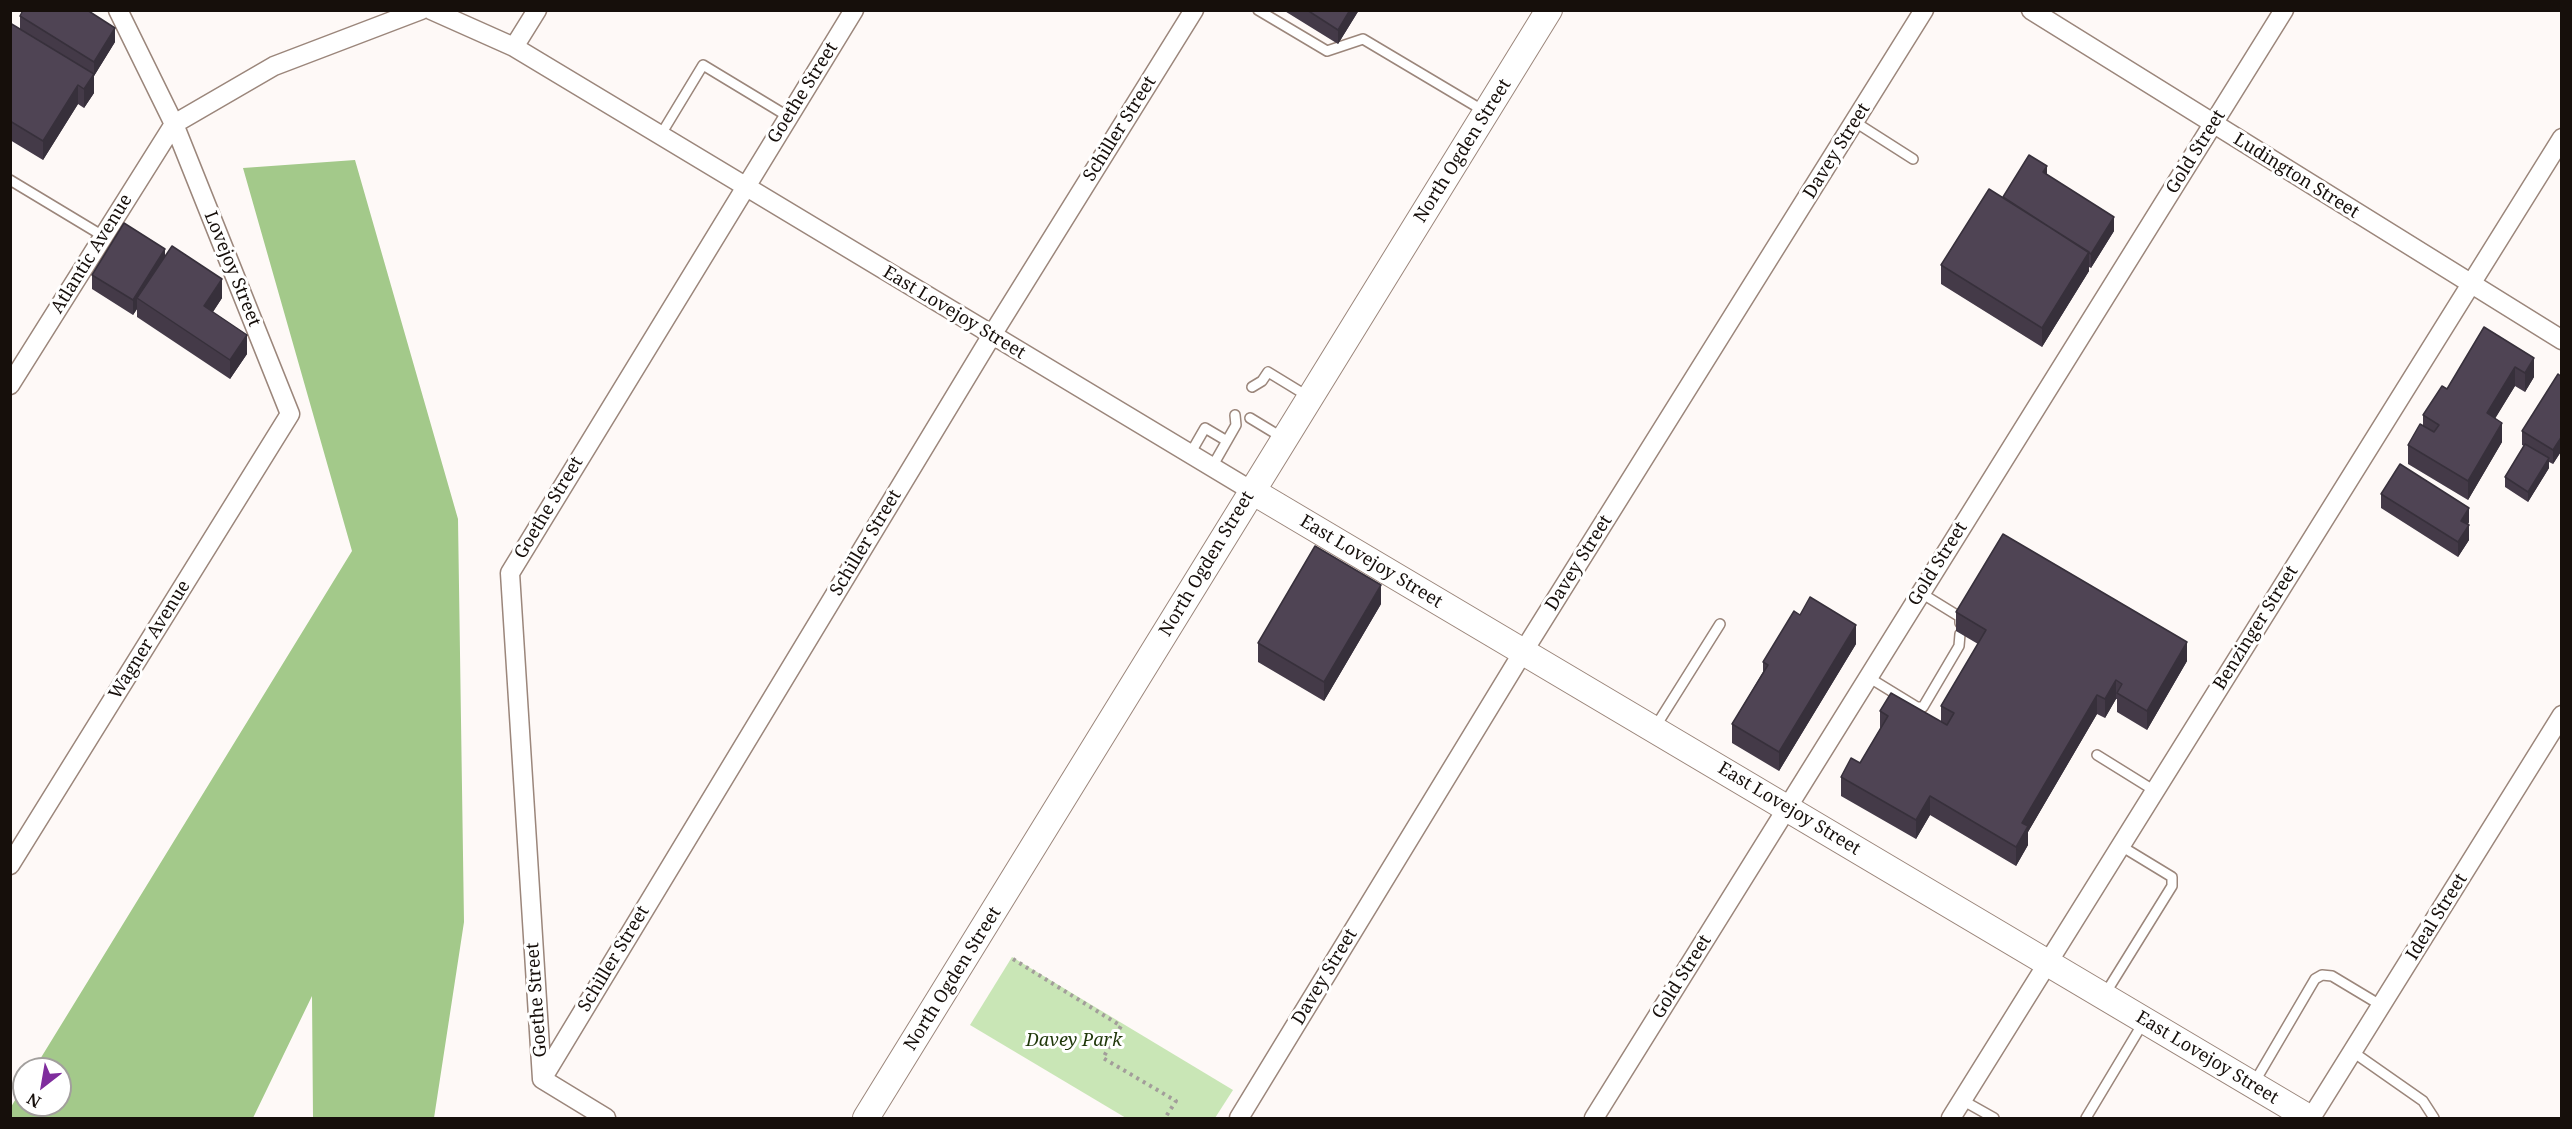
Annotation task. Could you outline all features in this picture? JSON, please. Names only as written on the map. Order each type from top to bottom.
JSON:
[{"type":"street","name":"Lovejoy Street","points":[[118,10],[174,124],[290,414]]},
{"type":"street","points":[[174,124],[274,66],[421,10]]},
{"type":"street","name":"East Lovejoy Street","points":[[431,10],[514,47],[744,188],[2310,1119]]},
{"type":"street","points":[[514,47],[537,10]]},
{"type":"street","name":"Goethe Street","points":[[542,1079],[510,573],[855,10]]},
{"type":"street","name":"Schiller Street","points":[[542,1079],[992,335],[1194,10]]},
{"type":"street","name":"North Ogden Street","points":[[866,1119],[1549,10]]},
{"type":"street","name":"Davey Street","points":[[1239,1119],[1523,652],[1924,10]]},
{"type":"street","name":"Ludington Street","points":[[2031,10],[2562,340]]},
{"type":"street","name":"Gold Street","points":[[1594,1119],[2284,10]]},
{"type":"street","name":"Atlantic Avenue","points":[[10,385],[174,124]]},
{"type":"street","name":"Benzinger Street","points":[[1951,1119],[2562,138]]},
{"type":"street","name":"Wagner Avenue","points":[[10,865],[290,414]]},
{"type":"street","name":"Ideal Street","points":[[2310,1119],[2562,715]]},
{"type":"street","points":[[542,1079],[606,1119]]},
{"type":"lane","points":[[1258,10],[1327,51],[1363,39],[1486,112]]},
{"type":"lane","points":[[660,136],[703,65],[789,117]]},
{"type":"lane","points":[[1854,122],[1913,159]]},
{"type":"lane","points":[[10,180],[104,236]]},
{"type":"lane","points":[[1252,387],[1262,381],[1268,372],[1311,398]]},
{"type":"lane","points":[[1262,381],[1262,393]]},
{"type":"lane","points":[[1235,415],[1285,439]]},
{"type":"lane","points":[[1212,467],[1227,441],[1244,421]]},
{"type":"lane","points":[[1190,454],[1205,428],[1227,441]]},
{"type":"lane","points":[[1868,677],[1917,706],[1923,707],[1959,646],[1960,617],[1921,592]]},
{"type":"lane","points":[[1654,729],[1720,624]]},
{"type":"lane","points":[[2097,755],[2155,791]]},
{"type":"lane","points":[[2103,996],[2172,886],[2172,877],[2121,846]]},
{"type":"lane","points":[[2252,1085],[2315,979],[2322,975],[2332,976],[2382,1006]]},
{"type":"lane","points":[[2086,1119],[2144,1021]]},
{"type":"lane","points":[[2353,1052],[2423,1101],[2434,1119]]},
{"type":"lane","points":[[1962,1100],[1994,1119]]},
{"type":"path","points":[[1013,959],[1121,1026],[1103,1058],[1176,1101],[1165,1119]]},
{"type":"green space","points":[[355,160],[458,519],[464,922],[434,1118],[313,1118],[312,996],[253,1118],[11,1118],[12,1105],[12,1117],[72,1117],[72,1057],[41,1057],[352,551],[243,168]]},
{"type":"green space","name":"Davey Park","points":[[1012,957],[1233,1090],[1215,1118],[1126,1118],[970,1025]]},
{"type":"building","points":[[23,10],[87,10],[115,28],[94,62],[20,16]]},
{"type":"building","points":[[1307,10],[1350,10],[1338,30]]},
{"type":"building","points":[[10,23],[94,74],[84,89],[78,85],[43,141],[10,121]]},
{"type":"building","points":[[2029,155],[2047,166],[2043,172],[2114,217],[2091,254],[2003,197]]},
{"type":"building","points":[[1989,189],[2089,252],[2042,328],[1941,265]]},
{"type":"building","points":[[124,223],[165,249],[133,300],[92,275]]},
{"type":"building","points":[[172,246],[222,279],[204,306],[247,335],[230,360],[137,298]]},
{"type":"building","points":[[2484,327],[2534,358],[2525,373],[2515,367],[2487,413],[2502,423],[2468,481],[2408,445],[2420,424],[2434,432],[2439,425],[2423,415],[2442,386],[2447,389]]},
{"type":"building","points":[[2558,374],[2562,377],[2562,436],[2553,450],[2522,431]]},
{"type":"building","points":[[2525,444],[2549,458],[2528,492],[2505,477]]},
{"type":"building","points":[[2400,464],[2469,508],[2461,521],[2469,525],[2458,542],[2381,494]]},
{"type":"building","points":[[2003,534],[2187,642],[2147,711],[2117,693],[2122,684],[2116,680],[2105,699],[2097,695],[2022,823],[2028,826],[2016,847],[1930,796],[1916,820],[1841,777],[1851,758],[1860,763],[1888,716],[1880,711],[1891,693],[1947,725],[1954,713],[1941,706],[1986,630],[1956,612]]},
{"type":"building","points":[[1315,546],[1381,585],[1324,682],[1258,643]]},
{"type":"building","points":[[1810,597],[1856,625],[1779,752],[1732,724],[1768,665],[1763,662],[1794,611],[1800,615]]}]
